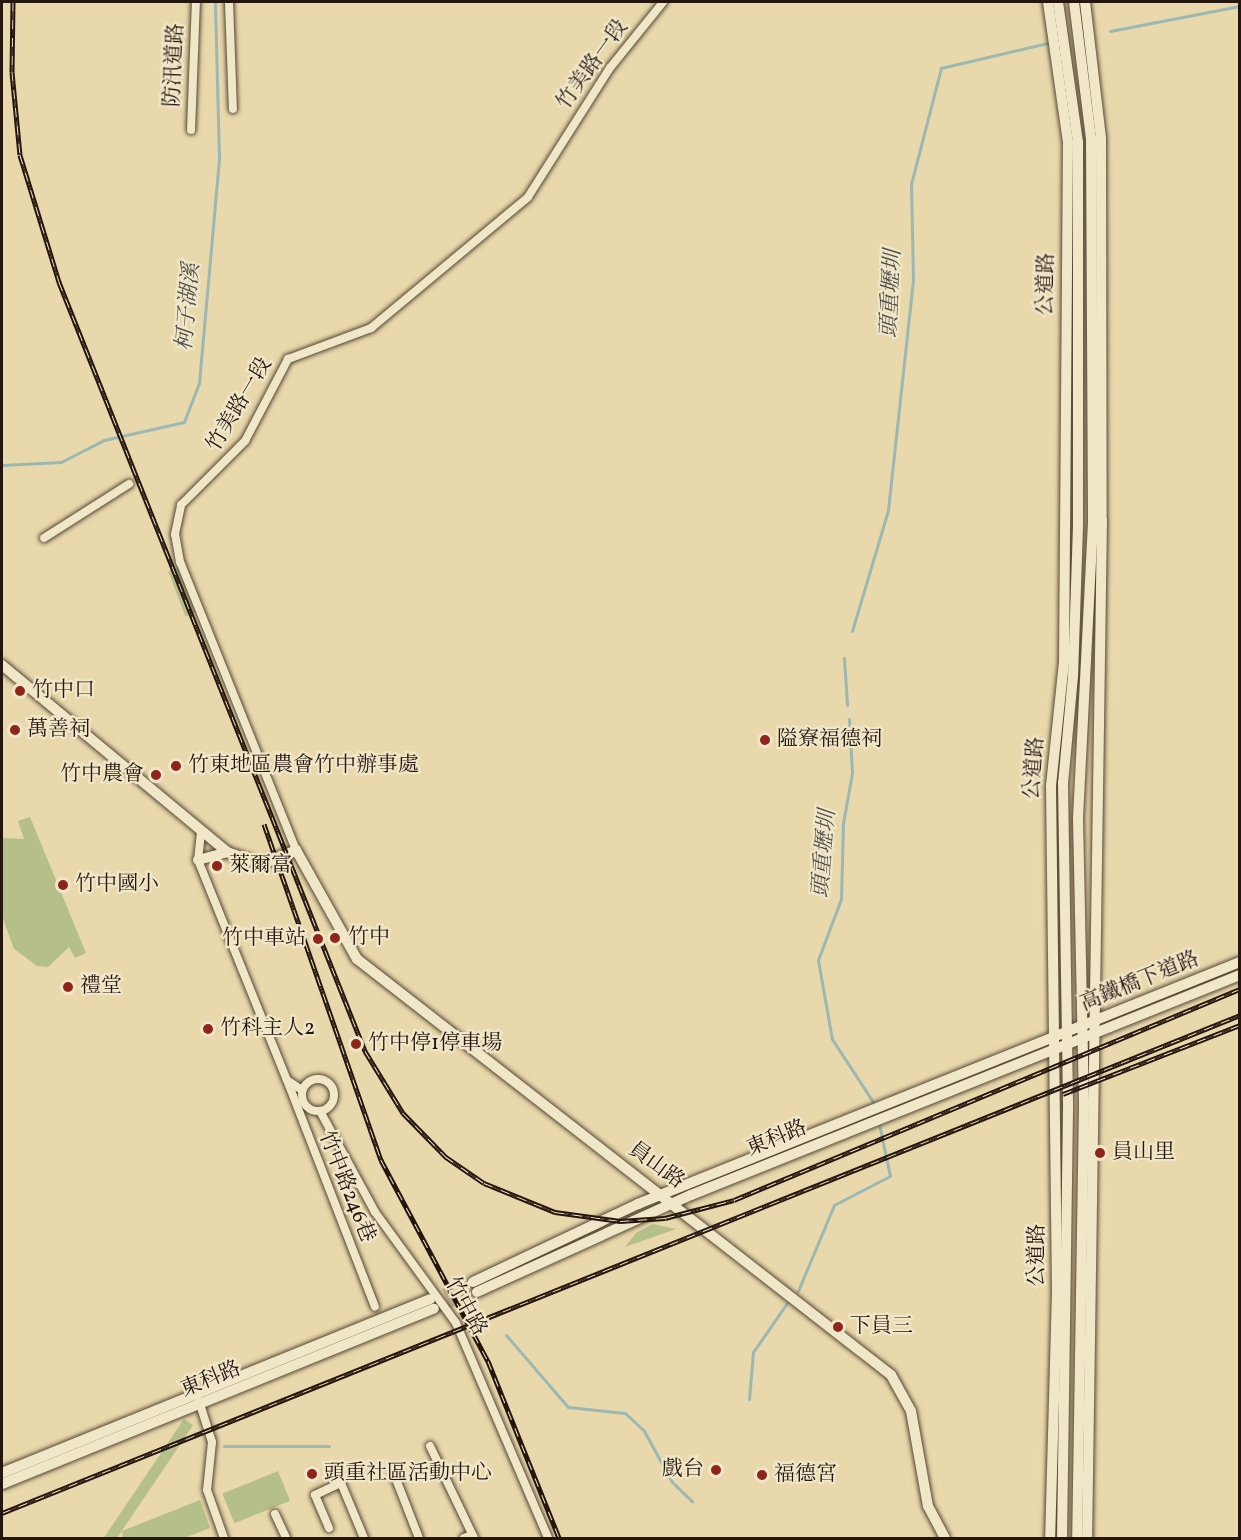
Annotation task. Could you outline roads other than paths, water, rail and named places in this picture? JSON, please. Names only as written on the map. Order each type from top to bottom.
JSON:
[{"type":"street","name":"防汛道路","points":[[191,130],[196,2]]},
{"type":"street","points":[[229,2],[233,110]]},
{"type":"street","name":"竹美路一段","points":[[296,850],[180,562],[175,534],[182,505],[245,441],[288,359],[371,328],[528,197],[610,68],[663,2]]},
{"type":"street","name":"公道路","points":[[1048,2],[1068,142],[1064,662],[1051,786],[1055,1043],[1062,1112]]},
{"type":"street","name":"公道路","points":[[1058,2],[1078,142],[1078,526],[1073,676],[1063,783],[1068,1045],[1062,1112],[1060,1458],[1062,1539]]},
{"type":"street","name":"公道路","points":[[1074,2],[1091,138],[1093,522],[1078,818],[1084,1104],[1077,1539]]},
{"type":"street","points":[[1085,2],[1101,138],[1101,661],[1092,994],[1097,1036],[1087,1539]]},
{"type":"street","points":[[44,538],[129,484]]},
{"type":"street","points":[[2,665],[227,852],[262,864],[296,850]]},
{"type":"street","points":[[201,832],[198,860],[287,1080],[303,1090],[306,1105],[320,1111],[333,1098],[329,1084],[316,1079],[303,1090]]},
{"type":"street","name":"員山路","points":[[296,850],[357,959],[891,1375],[911,1411],[928,1506],[945,1539]]},
{"type":"street","points":[[198,860],[227,852]]},
{"type":"street","name":"高鐵橋下道路","points":[[1055,1043],[1066,1033],[1239,962]]},
{"type":"street","name":"高鐵橋下道路","points":[[1097,1036],[1239,975]]},
{"type":"street","name":"東科路","points":[[861,1119],[673,1203],[475,1287],[661,1195],[1055,1043],[1068,1045],[1097,1036]]},
{"type":"street","name":"竹中路246巷","points":[[287,1080],[375,1307]]},
{"type":"street","points":[[1084,1104],[1095,1100]]},
{"type":"street","name":"竹中路","points":[[320,1111],[375,1212],[456,1323],[548,1539]]},
{"type":"street","name":"東科路","points":[[2,1484],[432,1304]]},
{"type":"street","points":[[199,1400],[212,1442],[207,1490],[224,1539]]},
{"type":"street","name":"東科路","points":[[2,1473],[199,1400]]},
{"type":"street","points":[[430,1446],[473,1537],[464,1539]]},
{"type":"street","name":"公道路","points":[[1050,1539],[1060,1458]]},
{"type":"street","points":[[394,1474],[419,1539]]},
{"type":"street","points":[[329,1528],[315,1495],[341,1484],[363,1539]]},
{"type":"street","points":[[275,1514],[286,1539]]},
{"type":"waterway","name":"柯子湖溪","points":[[2,465],[61,462],[104,440],[184,422],[199,383],[219,158],[215,2]]},
{"type":"waterway","name":"頭重壢圳","points":[[1110,31],[1240,6]]},
{"type":"waterway","name":"頭重壢圳","points":[[852,631],[888,510],[913,279],[911,184],[941,68],[1048,43]]},
{"type":"waterway","name":"頭重壢圳","points":[[844,658],[847,705]]},
{"type":"waterway","name":"頭重壢圳","points":[[849,719],[852,773],[843,823],[841,899],[818,960],[832,1039],[875,1105]]},
{"type":"waterway","name":"頭重壢圳","points":[[798,1291],[834,1205],[890,1176],[879,1124]]},
{"type":"waterway","name":"頭重壢圳","points":[[749,1399],[753,1352],[787,1303]]},
{"type":"waterway","name":"頭重壢圳","points":[[506,1335],[568,1407],[625,1413],[644,1431],[672,1482],[692,1501]]},
{"type":"waterway","name":"頭重壢圳","points":[[224,1446],[329,1446]]},
{"type":"tunnel","points":[[430,1299],[473,1282]]},
{"type":"tunnel","points":[[434,1309],[477,1292]]},
{"type":"railway","points":[[13,2],[12,72],[20,155],[59,282],[365,1051],[403,1113],[446,1157],[484,1183],[555,1212],[620,1221],[665,1218],[734,1200],[1240,989]]},
{"type":"railway","points":[[264,824],[381,1160],[488,1361],[559,1538]]},
{"type":"railway","points":[[2,1513],[1240,1015]]},
{"type":"railway","points":[[1063,1094],[1240,1025]]},
{"type":"place","name":"竹中口","points":[[20,691]]},
{"type":"place","name":"萬善祠","points":[[15,730]]},
{"type":"place","name":"隘寮福德祠","points":[[765,740]]},
{"type":"place","name":"竹東地區農會竹中辦事處","points":[[176,766]]},
{"type":"place","name":"竹中農會","points":[[156,775]]},
{"type":"place","name":"萊爾富","points":[[217,866]]},
{"type":"place","name":"竹中國小","points":[[63,885]]},
{"type":"place","name":"竹中","points":[[335,938]]},
{"type":"place","name":"竹中車站","points":[[318,939]]},
{"type":"place","name":"禮堂","points":[[68,987]]},
{"type":"place","name":"竹科主人2","points":[[208,1029]]},
{"type":"place","name":"竹中停1停車場","points":[[356,1044]]},
{"type":"place","name":"員山里","points":[[1100,1153]]},
{"type":"place","name":"下員三","points":[[838,1327]]},
{"type":"place","name":"戲台","points":[[716,1470]]},
{"type":"place","name":"頭重社區活動中心","points":[[312,1474]]},
{"type":"place","name":"福德宮","points":[[762,1475]]}]
